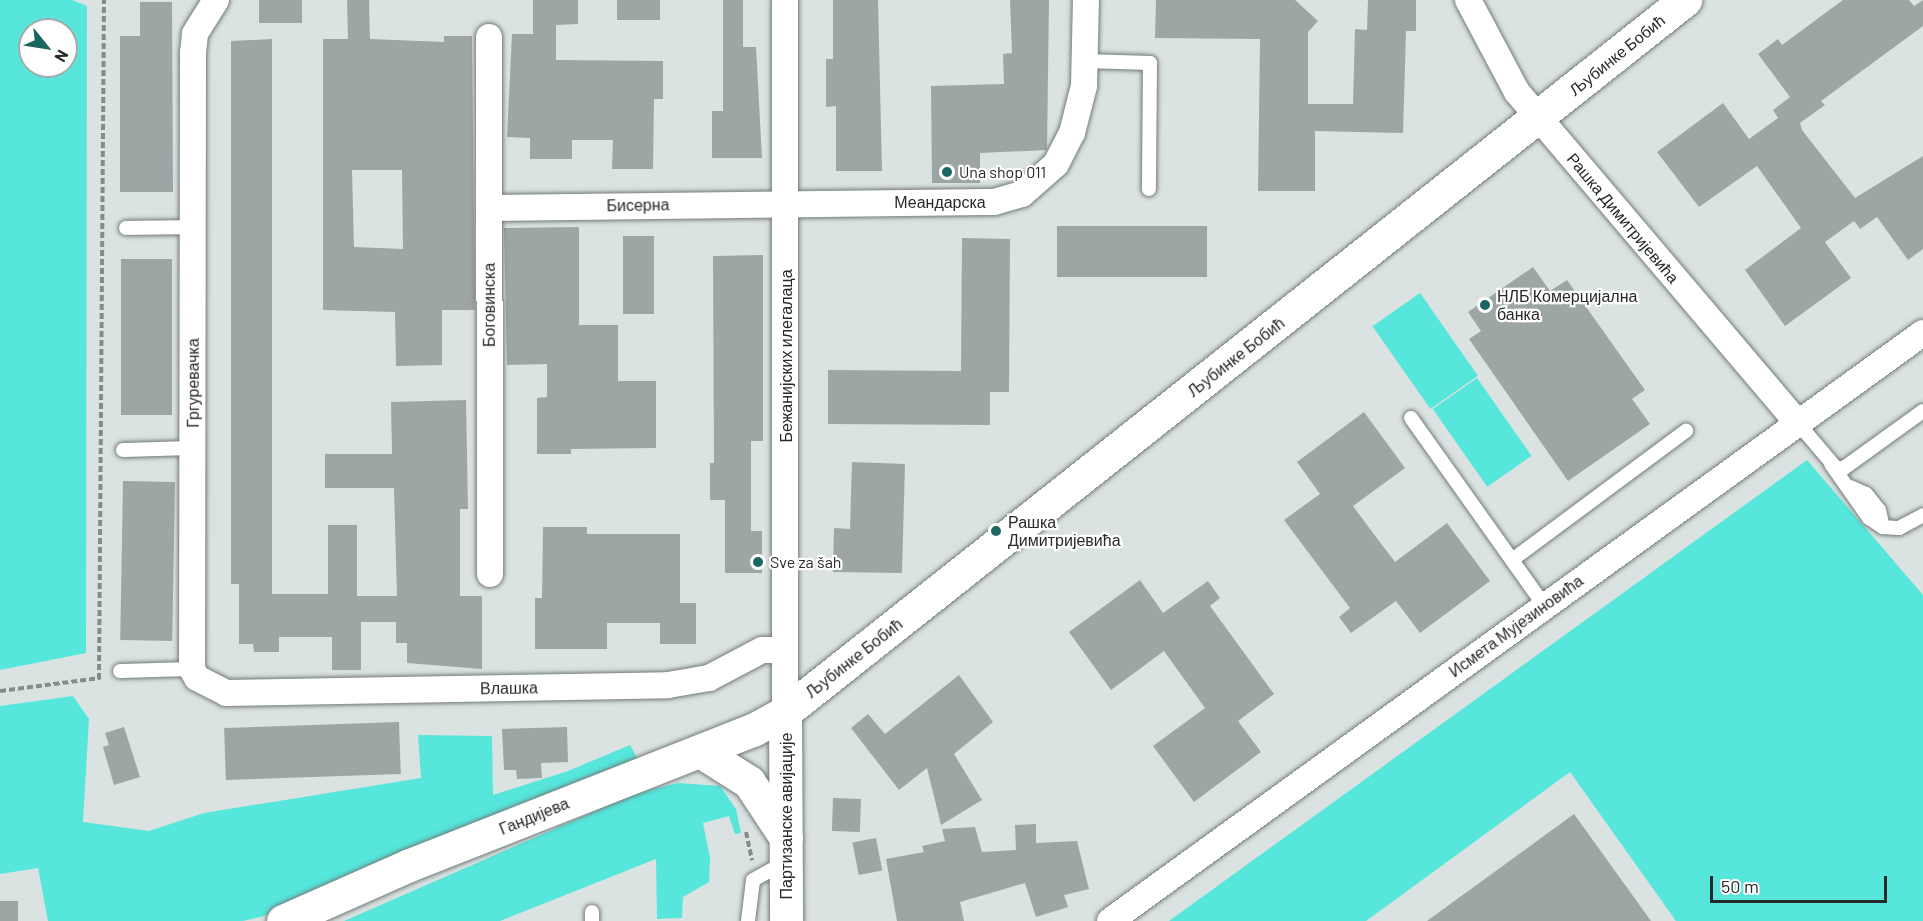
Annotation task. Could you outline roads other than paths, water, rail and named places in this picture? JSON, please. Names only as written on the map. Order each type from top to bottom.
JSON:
[{"type":"main road","name":"Љубинке Бобић","points":[[785,712],[1539,118],[1685,0]]},
{"type":"main road","name":"Гандијева","points":[[283,921],[407,866],[700,751],[785,712]]},
{"type":"main road","name":"Партизанске авијације","points":[[785,712],[786,921]]},
{"type":"main road","points":[[700,751],[749,782],[786,850]]},
{"type":"street","name":"Гргуревачка","points":[[192,669],[193,53],[195,34],[216,0]]},
{"type":"street","name":"Бежанијских илегалаца","points":[[785,0],[785,712]]},
{"type":"street","name":"Меандарска","points":[[786,202],[994,202],[1022,194],[1056,164],[1072,133],[1086,61],[1086,0]]},
{"type":"street","name":"Рашка Димитријевића","points":[[1468,0],[1495,56],[1539,118],[1797,422]]},
{"type":"street","name":"Боговинска","points":[[489,37],[490,573]]},
{"type":"street","name":"Бисерна","points":[[490,208],[786,202]]},
{"type":"street","name":"Исмета Мујезиновића","points":[[1110,921],[1544,604],[1923,333]]},
{"type":"street","name":"Влашка","points":[[192,669],[205,686],[226,693],[684,684],[709,678],[762,650],[784,650]]},
{"type":"lane","points":[[1086,61],[1150,63],[1149,189]]},
{"type":"lane","points":[[126,228],[194,227]]},
{"type":"lane","points":[[1829,462],[1844,468],[1923,411]]},
{"type":"lane","points":[[1411,418],[1544,604]]},
{"type":"lane","points":[[1797,422],[1850,487],[1863,510],[1883,527],[1899,528],[1923,515]]},
{"type":"lane","points":[[1512,560],[1646,465],[1686,431]]},
{"type":"lane","points":[[123,450],[192,448]]},
{"type":"lane","points":[[120,670],[192,669]]},
{"type":"lane","points":[[748,921],[748,892],[756,876],[786,850]]},
{"type":"place","name":"Una shop 011","points":[[947,172]]},
{"type":"place","name":"НЛБ Комерцијална банка","points":[[1485,305]]},
{"type":"place","name":"Рашка Димитријевића","points":[[996,531]]},
{"type":"place","name":"Sve za šah","points":[[758,562]]}]
